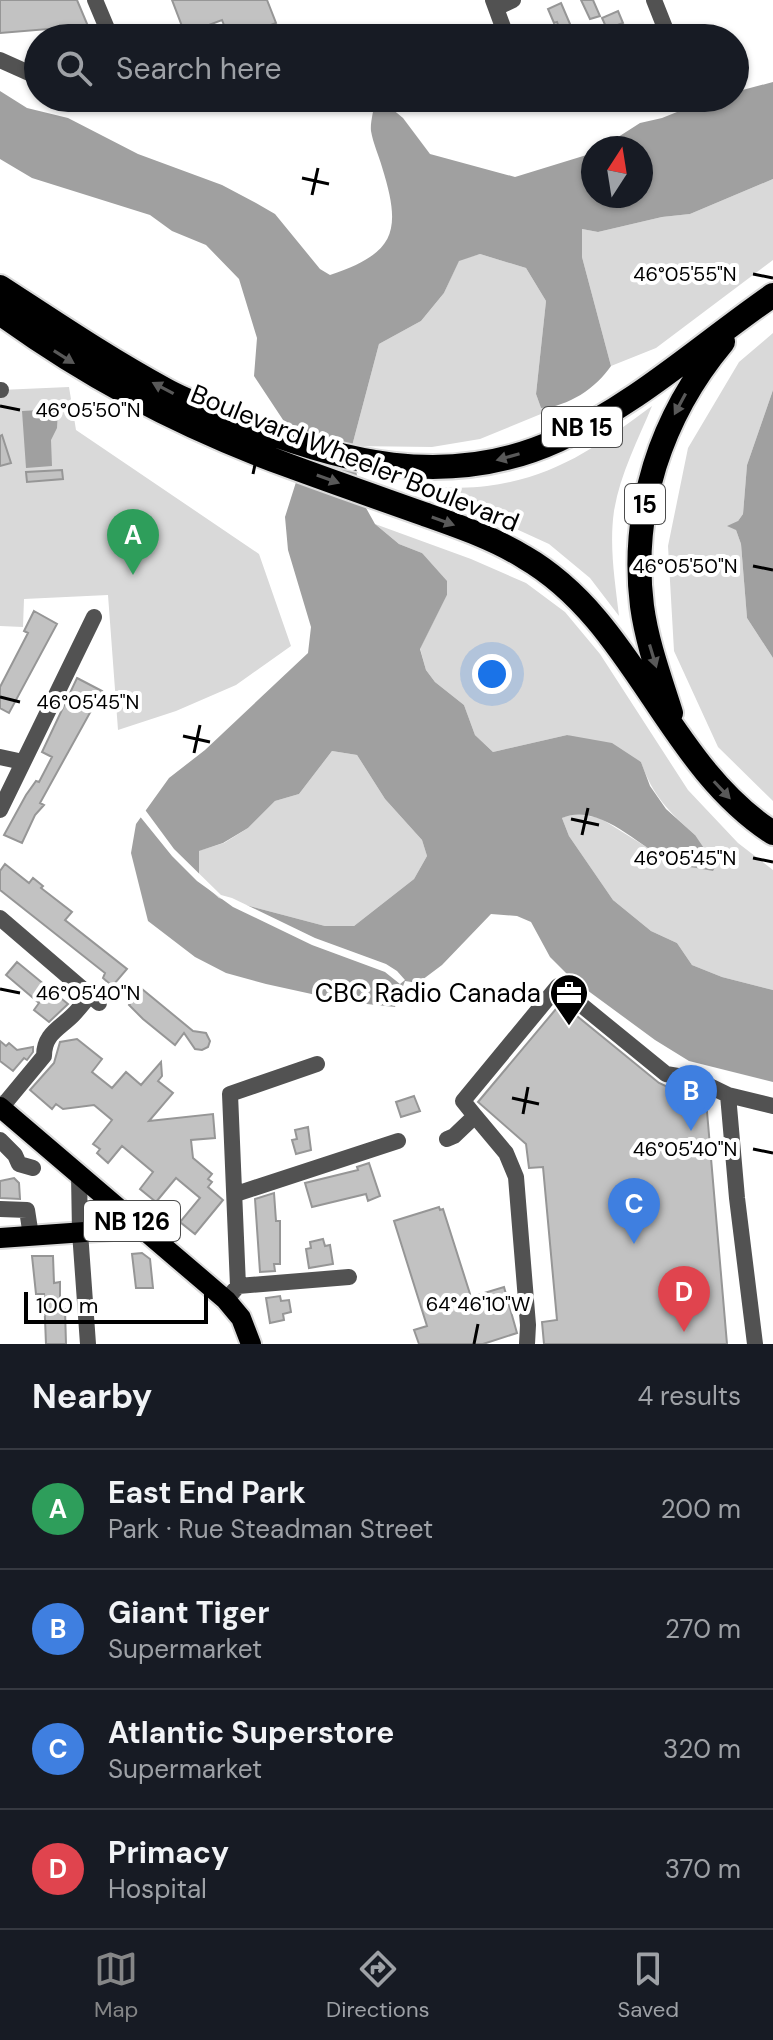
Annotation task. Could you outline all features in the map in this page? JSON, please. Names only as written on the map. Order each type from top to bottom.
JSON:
[{"type":"highway","name":"Boulevard Wheeler Boulevard","points":[[0,287],[86,344],[167,391],[286,453],[370,494],[463,528],[525,557],[579,599],[619,650],[679,738]]},
{"type":"highway","name":"Boulevard Wheeler Boulevard","points":[[0,313],[34,338],[126,395],[238,446],[446,469],[504,459],[557,441],[624,404],[769,298]]},
{"type":"highway","name":"15","points":[[679,738],[650,648],[642,606],[639,563],[644,507],[663,438],[682,399],[714,352],[769,298]]},
{"type":"highway","name":"NB 15","points":[[679,738],[727,796],[773,833]]},
{"type":"main road","name":"NB 126","points":[[0,1108],[141,1228],[232,1293],[251,1344]]},
{"type":"main road","points":[[0,1238],[141,1228]]},
{"type":"street","points":[[95,0],[105,24]]},
{"type":"street","points":[[502,24],[494,4],[513,0]]},
{"type":"street","points":[[654,0],[663,24]]},
{"type":"street","points":[[0,60],[24,71]]},
{"type":"street","points":[[0,810],[94,617]]},
{"type":"street","points":[[0,757],[23,762]]},
{"type":"street","points":[[0,918],[94,999],[55,1029],[44,1047],[44,1056],[0,1108]]},
{"type":"street","points":[[527,1344],[516,1177],[506,1153],[463,1101],[558,986],[666,1074],[695,1079],[728,1095],[773,1106]]},
{"type":"street","points":[[317,1064],[230,1094],[236,1194],[232,1293],[349,1277]]},
{"type":"street","points":[[728,1095],[755,1344]]},
{"type":"street","points":[[447,1139],[475,1116]]},
{"type":"street","points":[[0,1140],[15,1155],[19,1164],[33,1168]]},
{"type":"street","points":[[236,1194],[398,1141]]},
{"type":"street","points":[[79,1175],[88,1344]]},
{"type":"street","points":[[0,1209],[27,1210],[31,1236]]},
{"type":"shaded area","points":[[773,82],[773,179],[690,214],[662,217],[598,232],[582,229],[582,257],[611,366],[598,382],[580,395],[551,407],[541,408],[536,394],[546,301],[526,268],[480,254],[459,261],[444,293],[421,321],[379,344],[352,446],[361,499],[375,524],[399,544],[422,553],[447,581],[447,595],[420,649],[426,670],[435,682],[464,705],[475,735],[493,752],[567,735],[612,743],[641,762],[650,786],[666,809],[695,835],[716,866],[713,871],[674,863],[618,828],[590,816],[562,818],[569,836],[613,900],[651,931],[677,943],[692,965],[722,977],[773,990],[773,1082],[689,1061],[655,1040],[572,979],[550,957],[531,922],[517,916],[491,914],[442,965],[418,983],[405,981],[395,1007],[348,1002],[226,973],[195,957],[148,921],[131,853],[136,824],[169,778],[205,750],[308,653],[311,627],[288,550],[285,517],[303,460],[295,438],[254,376],[257,338],[239,279],[206,245],[172,231],[150,215],[32,178],[0,159],[0,91],[24,106],[24,112],[43,112],[68,118],[138,154],[222,185],[256,203],[275,214],[320,269],[330,275],[369,258],[381,248],[392,223],[388,189],[371,131],[373,112],[396,112],[430,154],[515,177],[581,157],[581,208],[653,208],[653,136],[620,136],[640,123],[677,112],[749,112],[749,88]],"holes":[[[332,751],[357,755],[385,799],[422,840],[427,856],[414,879],[354,926],[325,926],[219,898],[199,880],[199,851],[223,843],[248,828],[275,801],[299,794]]]},
{"type":"shaded area","points":[[773,179],[773,260],[656,348],[611,366],[582,257],[582,229],[598,232],[662,217],[690,214]]},
{"type":"shaded area","points":[[480,254],[526,268],[546,301],[536,394],[541,408],[558,407],[480,439],[432,447],[352,446],[379,344],[421,321],[444,293],[459,260]]},
{"type":"shaded area","points":[[773,333],[773,390],[747,465],[743,514],[736,530],[741,544],[747,618],[773,658],[773,801],[718,747],[674,651],[668,546],[688,448],[739,362]]},
{"type":"shaded area","points":[[69,387],[76,430],[259,554],[291,646],[236,685],[176,711],[118,730],[108,595],[24,599],[23,627],[0,626],[0,390]]},
{"type":"shaded area","points":[[773,390],[773,658],[747,618],[741,544],[736,530],[727,526],[738,521],[743,514],[747,465]]},
{"type":"shaded area","points":[[652,406],[625,470],[614,511],[612,550],[619,616],[590,578],[549,544],[425,487],[479,487],[534,475],[594,447]]},
{"type":"shaded area","points":[[58,409],[57,428],[51,440],[52,466],[26,468],[22,411]]},
{"type":"shaded area","points":[[375,524],[526,583],[565,612],[600,654],[688,790],[738,843],[773,870],[773,990],[722,977],[692,965],[677,943],[651,931],[613,900],[569,836],[562,818],[573,813],[600,818],[672,863],[695,835],[662,802],[641,762],[567,735],[493,752],[475,735],[464,705],[435,682],[426,670],[420,648],[447,595],[422,553],[399,544]]},
{"type":"shaded area","points":[[332,751],[357,755],[385,799],[422,840],[427,856],[414,879],[354,926],[325,926],[219,898],[199,880],[198,851],[224,843],[248,828],[275,801],[299,794]]},
{"type":"pier","points":[[143,807],[174,849],[221,895],[315,938],[386,964],[405,980],[400,984],[385,972],[312,945],[233,907],[197,881],[172,856],[138,814]]},
{"type":"building","points":[[0,0],[77,0],[87,24],[24,24],[24,31],[0,33]]},
{"type":"building","points":[[172,0],[267,0],[276,23],[224,24],[222,20],[211,24],[181,24]]},
{"type":"building","points":[[581,0],[593,0],[600,16],[590,19]]},
{"type":"building","points":[[561,3],[570,24],[554,23],[548,9]]},
{"type":"building","points":[[618,11],[623,23],[605,24],[602,18]]},
{"type":"building","points":[[0,436],[11,463],[0,466]]},
{"type":"building","points":[[62,470],[63,479],[27,482],[26,472]]},
{"type":"building","points":[[34,611],[57,624],[9,713],[0,708],[0,687],[28,633],[24,631]]},
{"type":"building","points":[[77,678],[102,691],[40,803],[44,805],[35,815],[22,843],[4,835],[52,757],[42,752]]},
{"type":"building","points":[[5,864],[29,883],[33,878],[43,886],[41,888],[72,912],[65,920],[127,969],[115,983],[111,985],[103,978],[105,973],[0,890],[0,871]]},
{"type":"building","points":[[17,962],[68,1004],[49,1022],[34,1010],[39,1003],[6,975]]},
{"type":"building","points":[[142,989],[193,1031],[206,1033],[210,1041],[208,1047],[195,1049],[184,1033],[175,1045],[143,1019],[129,1005]]},
{"type":"building","points":[[561,1003],[659,1083],[670,1088],[692,1090],[706,1100],[727,1344],[544,1344],[542,1322],[557,1320],[543,1167],[529,1168],[526,1144],[478,1102]]},
{"type":"building","points":[[77,1039],[102,1059],[92,1072],[112,1088],[126,1072],[141,1085],[161,1062],[162,1076],[158,1081],[173,1093],[149,1121],[213,1114],[215,1138],[191,1140],[193,1158],[212,1174],[208,1187],[223,1200],[195,1234],[180,1222],[200,1198],[176,1178],[156,1202],[140,1189],[153,1172],[122,1146],[108,1163],[97,1153],[100,1149],[93,1144],[112,1120],[94,1105],[63,1109],[56,1104],[52,1109],[30,1090],[54,1063],[60,1042]]},
{"type":"building","points":[[0,1041],[6,1046],[9,1043],[17,1050],[33,1047],[33,1052],[13,1071],[0,1061]]},
{"type":"building","points":[[414,1096],[420,1111],[401,1117],[396,1102]]},
{"type":"building","points":[[308,1127],[311,1150],[296,1154],[292,1140],[297,1139],[295,1130]]},
{"type":"building","points":[[369,1163],[380,1196],[368,1201],[366,1194],[312,1207],[305,1183],[358,1170],[357,1167]]},
{"type":"building","points":[[14,1178],[19,1183],[20,1199],[0,1198],[0,1181]]},
{"type":"building","points":[[274,1193],[276,1221],[280,1221],[280,1264],[274,1264],[275,1271],[260,1272],[255,1199]]},
{"type":"building","points":[[439,1207],[443,1209],[471,1297],[504,1287],[517,1333],[483,1344],[419,1344],[414,1330],[427,1326],[394,1221]]},
{"type":"building","points":[[323,1239],[325,1246],[330,1245],[333,1264],[309,1268],[306,1249],[311,1248],[310,1242]]},
{"type":"building","points":[[142,1253],[150,1259],[153,1288],[136,1288],[132,1254]]},
{"type":"building","points":[[32,1256],[53,1256],[54,1283],[60,1282],[60,1309],[65,1309],[66,1344],[46,1344],[44,1294],[36,1294]]},
{"type":"building","points":[[280,1296],[281,1301],[289,1300],[291,1312],[283,1314],[284,1320],[270,1323],[266,1298]]},
{"type":"place","name":"East End Park","points":[[133,575]]},
{"type":"place","name":"CBC Radio Canada","points":[[569,1027]]},
{"type":"place","name":"Giant Tiger","points":[[691,1131]]},
{"type":"place","name":"Atlantic Superstore","points":[[634,1244]]},
{"type":"place","name":"Primacy","points":[[684,1332]]}]
